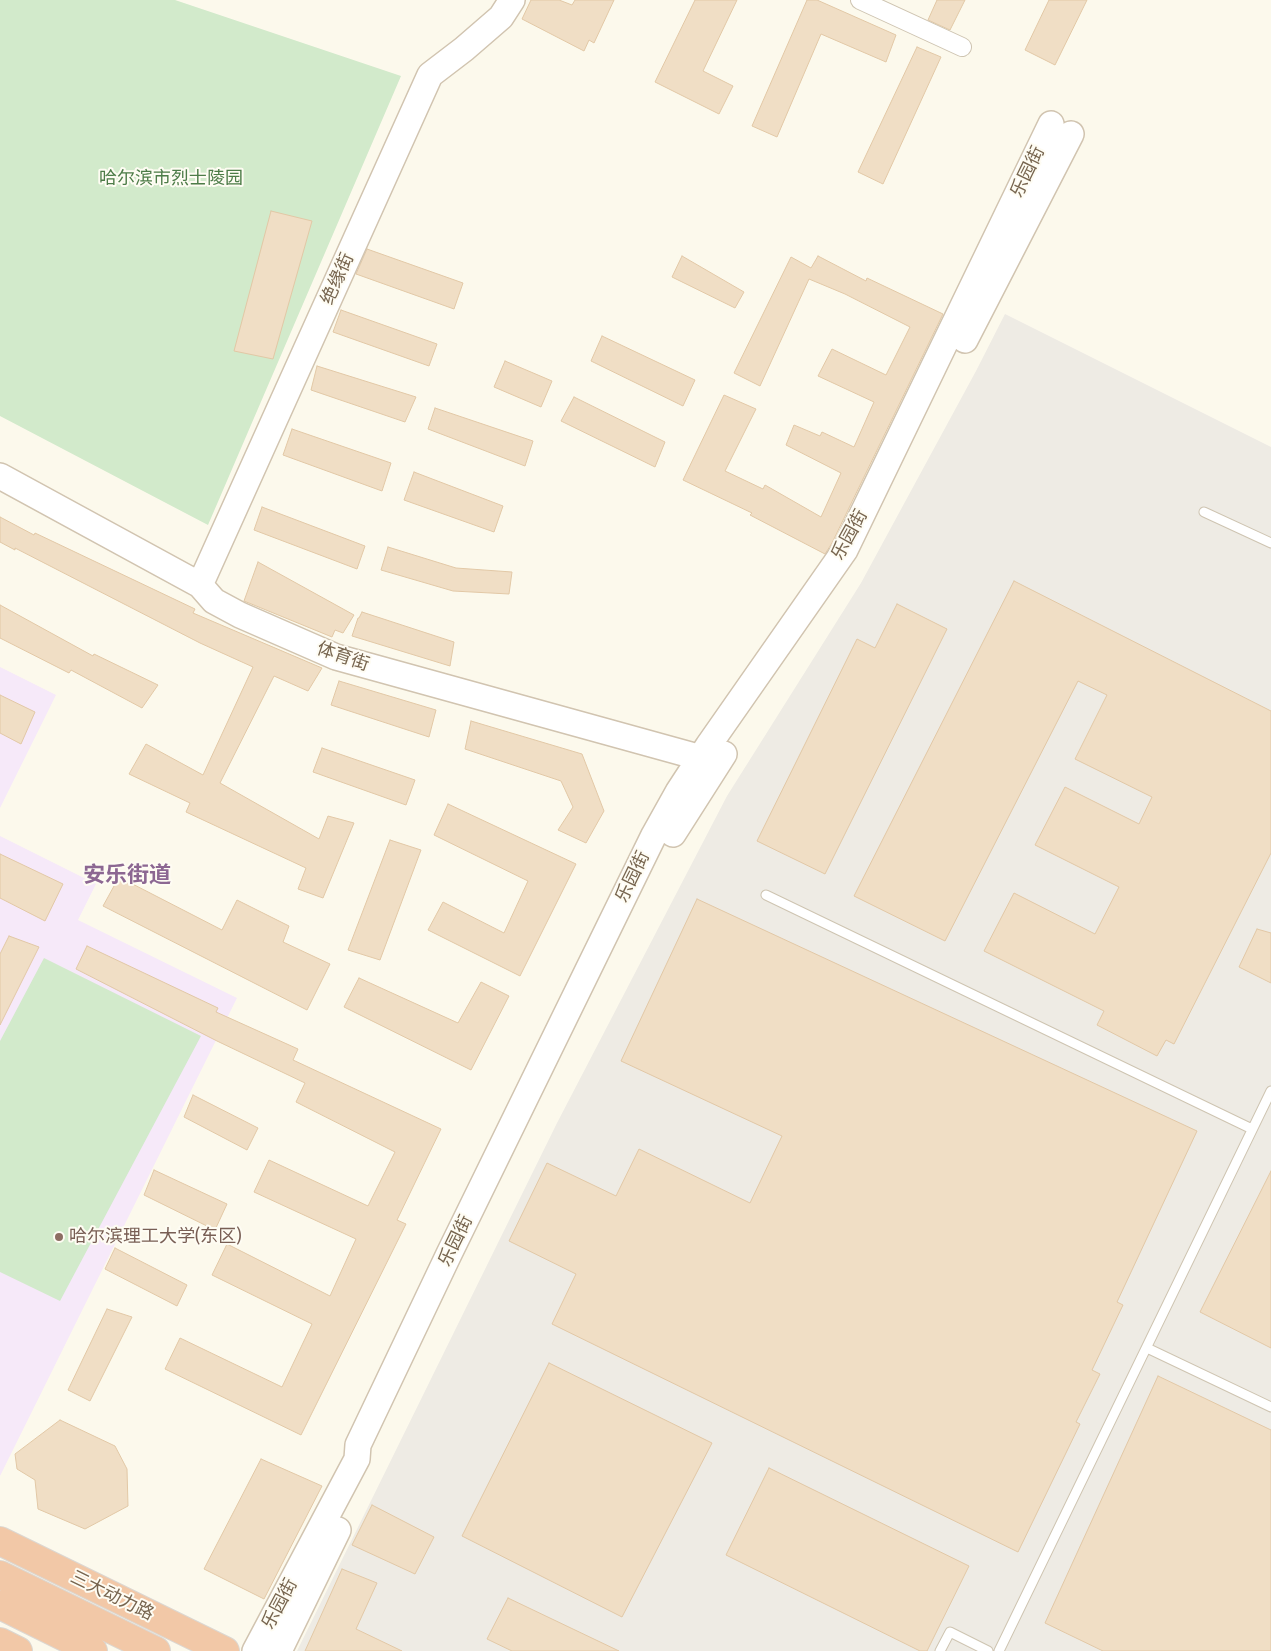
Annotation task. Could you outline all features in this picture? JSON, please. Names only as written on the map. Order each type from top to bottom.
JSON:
[{"type":"highway","name":"三大动力路","points":[[0,1541],[225,1651]]},
{"type":"highway","points":[[0,1575],[156,1651]]},
{"type":"highway","points":[[0,1605],[93,1651]]},
{"type":"highway","points":[[0,1642],[18,1651]]},
{"type":"main road","name":"绝缘街","points":[[200,585],[430,74],[501,17],[512,0]]},
{"type":"main road","name":"乐园街","points":[[279,1651],[370,1463],[375,1444],[388,1415],[709,761],[844,550],[1061,129]]},
{"type":"main road","name":"体育街","points":[[0,476],[200,585],[214,601],[240,615],[336,657],[709,761]]},
{"type":"main road","name":"乐园街","points":[[255,1651],[357,1459],[358,1445],[362,1436],[633,876],[678,792],[709,761]]},
{"type":"street","points":[[860,0],[962,47]]},
{"type":"lane","points":[[1204,512],[1271,543]]},
{"type":"lane","points":[[766,895],[1252,1129]]},
{"type":"lane","points":[[999,1651],[1271,1091]]},
{"type":"lane","points":[[1147,1348],[1271,1407]]},
{"type":"lane","points":[[940,1651],[950,1632],[988,1651]]},
{"type":"shaded area","points":[[1005,314],[1271,447],[1271,1651],[297,1651],[557,1123],[727,796],[861,583]]},
{"type":"shaded area","points":[[0,667],[56,695],[0,808]]},
{"type":"shaded area","name":"哈尔滨理工大学(东区)","points":[[0,836],[96,884],[78,920],[237,998],[0,1476]]},
{"type":"green space","name":"哈尔滨市烈士陵园","points":[[0,0],[175,0],[401,76],[208,525],[0,416]]},
{"type":"green space","points":[[44,958],[201,1036],[60,1301],[0,1272],[0,1041]]},
{"type":"building","points":[[531,0],[559,0],[572,5],[575,0],[614,0],[594,43],[589,40],[584,51],[522,19]]},
{"type":"building","points":[[695,0],[737,0],[703,71],[733,86],[719,114],[655,82]]},
{"type":"building","points":[[807,0],[817,0],[896,35],[886,62],[821,34],[777,137],[752,126]]},
{"type":"building","points":[[937,0],[965,0],[950,30],[928,20]]},
{"type":"building","points":[[1049,0],[1087,0],[1055,65],[1025,50]]},
{"type":"building","points":[[917,47],[941,57],[883,184],[858,172]]},
{"type":"building","points":[[271,211],[312,221],[273,359],[234,351]]},
{"type":"building","points":[[367,249],[463,283],[454,309],[356,274]]},
{"type":"building","points":[[682,256],[744,292],[735,308],[672,277]]},
{"type":"building","points":[[818,256],[866,281],[867,278],[943,314],[825,554],[750,515],[752,513],[683,480],[724,395],[756,409],[725,471],[763,489],[765,485],[821,517],[841,473],[786,445],[794,425],[820,436],[822,432],[854,447],[874,402],[818,376],[832,349],[886,375],[910,327],[845,294],[809,279],[760,386],[734,373],[791,257],[811,268]]},
{"type":"building","points":[[341,310],[437,344],[429,366],[333,332]]},
{"type":"building","points":[[602,336],[695,380],[683,406],[591,361]]},
{"type":"building","points":[[505,361],[552,381],[541,407],[494,387]]},
{"type":"building","points":[[317,366],[416,397],[405,422],[311,390]]},
{"type":"building","points":[[574,397],[665,442],[655,467],[561,421]]},
{"type":"building","points":[[435,408],[533,441],[525,466],[428,429]]},
{"type":"building","points":[[292,429],[391,463],[382,491],[283,455]]},
{"type":"building","points":[[414,472],[503,506],[494,532],[404,500]]},
{"type":"building","points":[[262,507],[365,546],[357,569],[254,530]]},
{"type":"building","points":[[0,517],[34,535],[35,533],[195,609],[193,613],[322,668],[308,691],[274,676],[220,783],[319,839],[328,816],[354,823],[323,898],[298,889],[306,868],[186,812],[190,803],[129,774],[146,744],[203,775],[253,667],[200,643],[0,542]]},
{"type":"building","points":[[388,547],[456,568],[512,572],[509,594],[453,591],[381,570]]},
{"type":"building","points":[[258,562],[354,615],[343,633],[335,630],[332,637],[244,601]]},
{"type":"building","points":[[1014,581],[1271,711],[1271,853],[1174,1044],[1166,1040],[1157,1056],[1097,1025],[1104,1011],[984,951],[1014,893],[1095,934],[1119,887],[1035,845],[1065,787],[1139,824],[1152,797],[1075,759],[1107,695],[1078,681],[945,941],[854,896]]},
{"type":"building","points":[[897,604],[947,629],[825,874],[757,841],[857,639],[875,648]]},
{"type":"building","points":[[0,605],[93,656],[94,654],[158,685],[142,708],[71,670],[69,673],[0,638]]},
{"type":"building","points":[[362,612],[454,642],[450,666],[352,636]]},
{"type":"building","points":[[339,681],[436,710],[429,737],[331,705]]},
{"type":"building","points":[[0,695],[35,712],[21,744],[0,733]]},
{"type":"building","points":[[471,721],[582,754],[604,811],[586,843],[558,830],[573,807],[561,781],[465,749]]},
{"type":"building","points":[[322,748],[415,780],[406,805],[313,772]]},
{"type":"building","points":[[448,804],[576,864],[520,976],[428,930],[443,902],[504,933],[528,881],[434,835]]},
{"type":"building","points":[[390,840],[421,850],[380,960],[348,950]]},
{"type":"building","points":[[0,854],[63,884],[45,921],[0,898]]},
{"type":"building","points":[[119,877],[222,930],[237,900],[289,926],[283,942],[330,964],[307,1010],[103,906]]},
{"type":"building","points":[[697,899],[1197,1131],[1117,1302],[1123,1305],[1092,1370],[1100,1374],[1076,1422],[1080,1424],[1018,1552],[552,1324],[576,1274],[509,1241],[547,1163],[616,1196],[639,1149],[750,1203],[782,1136],[621,1061]]},
{"type":"building","points":[[1257,929],[1271,933],[1271,983],[1239,967]]},
{"type":"building","points":[[9,936],[39,947],[0,1025],[0,954]]},
{"type":"building","points":[[87,946],[218,1008],[216,1012],[298,1049],[293,1060],[441,1129],[397,1220],[406,1224],[301,1435],[165,1369],[180,1338],[282,1387],[312,1324],[212,1275],[227,1244],[330,1296],[356,1239],[254,1192],[269,1160],[368,1206],[395,1152],[296,1102],[305,1083],[217,1041],[76,969]]},
{"type":"building","points":[[359,978],[458,1023],[481,982],[509,996],[471,1070],[344,1007]]},
{"type":"building","points":[[193,1095],[258,1128],[247,1150],[184,1117]]},
{"type":"building","points":[[154,1170],[227,1204],[215,1230],[144,1195]]},
{"type":"building","points":[[1271,1171],[1271,1348],[1200,1312]]},
{"type":"building","points":[[115,1248],[187,1285],[177,1306],[105,1269]]},
{"type":"building","points":[[107,1309],[132,1317],[90,1401],[68,1390]]},
{"type":"building","points":[[549,1363],[712,1443],[622,1617],[462,1536]]},
{"type":"building","points":[[1158,1376],[1271,1430],[1271,1651],[1103,1651],[1045,1623]]},
{"type":"building","points":[[60,1420],[115,1446],[127,1469],[128,1506],[85,1529],[38,1509],[35,1480],[17,1469],[15,1454]]},
{"type":"building","points":[[261,1459],[322,1486],[264,1599],[204,1569]]},
{"type":"building","points":[[769,1468],[969,1566],[927,1651],[920,1651],[726,1555]]},
{"type":"building","points":[[372,1505],[434,1537],[415,1574],[352,1545]]},
{"type":"building","points":[[342,1569],[377,1583],[356,1629],[402,1651],[305,1651]]},
{"type":"building","points":[[508,1598],[619,1651],[512,1651],[487,1639]]},
{"type":"place","name":"哈尔滨理工大学(东区)","points":[[59,1237]]},
{"type":"district","name":"安乐街道","points":[[127,876]]}]
